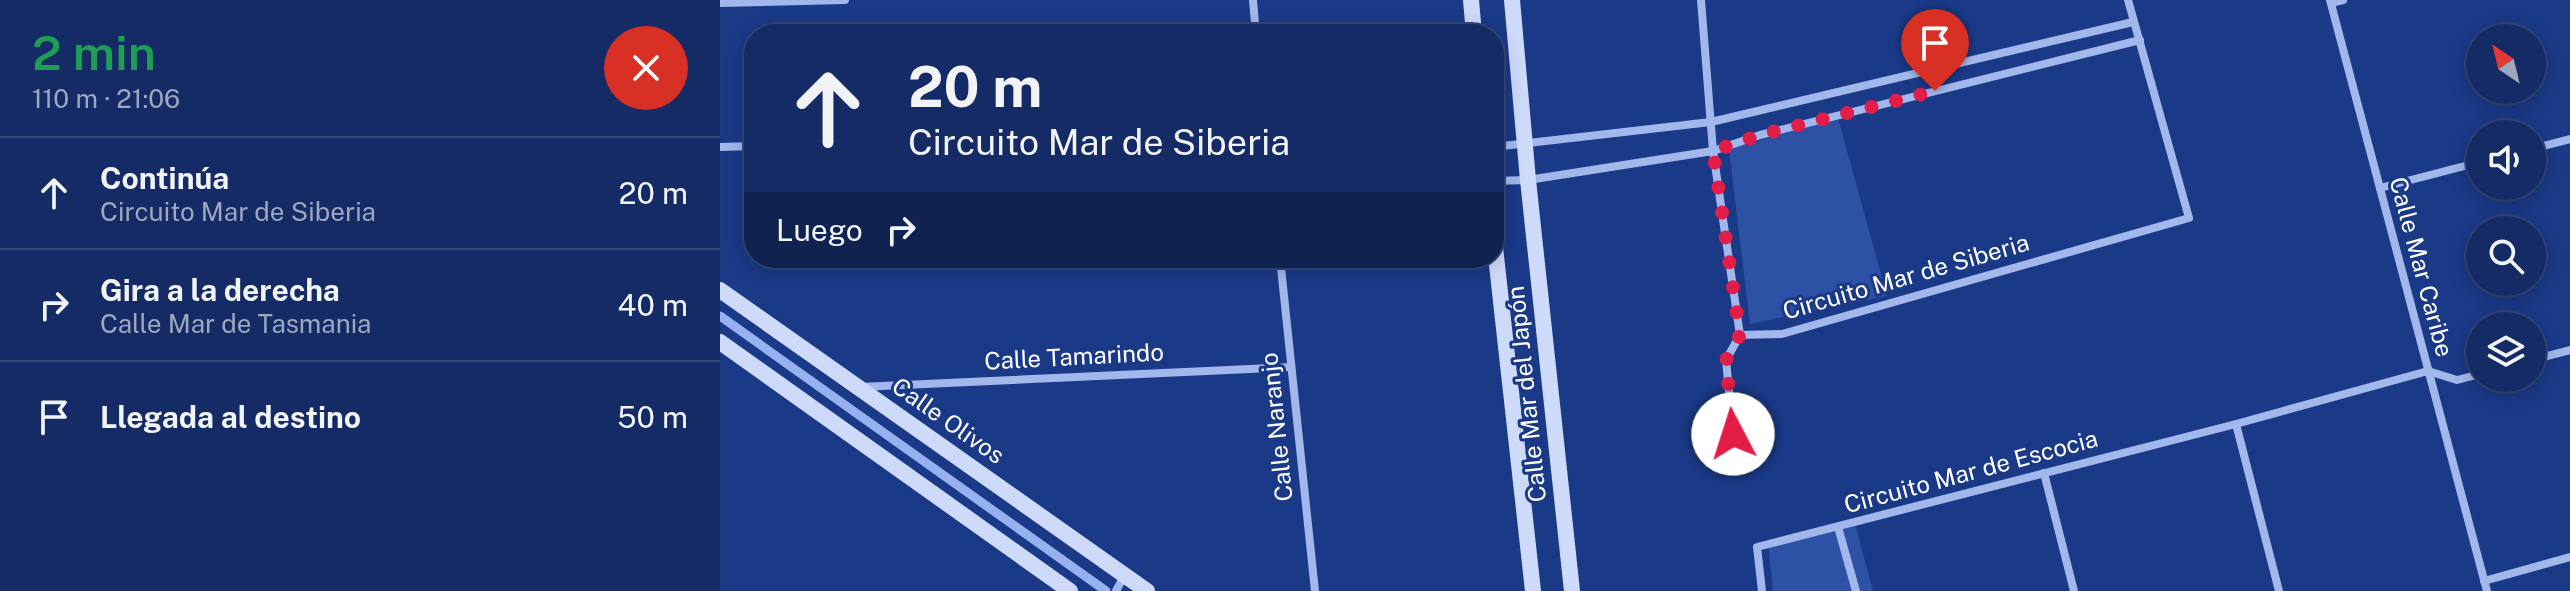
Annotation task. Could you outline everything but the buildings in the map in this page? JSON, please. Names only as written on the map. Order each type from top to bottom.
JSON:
[{"type":"street","points":[[720,3],[845,0]]},
{"type":"street","points":[[1253,0],[1255,24]]},
{"type":"street","points":[[1471,0],[1473,24]]},
{"type":"street","name":"Calle Mar del Japón","points":[[1512,0],[1572,591]]},
{"type":"street","points":[[1701,0],[1713,151],[1740,335],[1726,360],[1733,434]]},
{"type":"street","name":"Circuito Mar de Siberia","points":[[1740,335],[1782,334],[2189,218],[2128,0]]},
{"type":"street","points":[[2330,2],[2343,0]]},
{"type":"street","name":"Calle Mar Caribe","points":[[2330,2],[2487,591]]},
{"type":"street","points":[[1504,146],[1711,122],[2133,22]]},
{"type":"street","points":[[1504,181],[1528,180],[1713,151],[1760,135],[2140,40]]},
{"type":"street","points":[[2546,145],[2570,139]]},
{"type":"street","points":[[720,147],[744,146]]},
{"type":"street","points":[[2380,188],[2466,166]]},
{"type":"street","name":"Calle Naranjo","points":[[1281,268],[1315,591]]},
{"type":"street","name":"Calle Mar del Japón","points":[[1497,268],[1533,591]]},
{"type":"street","name":"Calle Olivos","points":[[720,290],[1147,591]]},
{"type":"street","points":[[720,342],[1070,591]]},
{"type":"street","points":[[2546,356],[2570,350]]},
{"type":"street","name":"Calle Tamarindo","points":[[858,387],[1291,367]]},
{"type":"street","points":[[2428,371],[2457,380],[2466,378]]},
{"type":"street","name":"Circuito Mar de Escocia","points":[[1762,591],[1757,547],[2236,424],[2428,371]]},
{"type":"street","points":[[2236,424],[2279,591]]},
{"type":"street","points":[[2044,473],[2074,591]]},
{"type":"street","points":[[1838,527],[1856,591]]},
{"type":"street","points":[[2484,581],[2570,557]]},
{"type":"street","points":[[1116,591],[1124,575]]},
{"type":"shaded area","points":[[1838,118],[1887,296],[1750,324],[1729,149]]},
{"type":"shaded area","points":[[1854,520],[1873,591],[1773,591],[1768,543]]},
{"type":"waterway","points":[[720,316],[1106,591]]},
{"type":"route","points":[[1733,434],[1726,360],[1740,335],[1713,151],[1760,135],[1935,91]]}]
